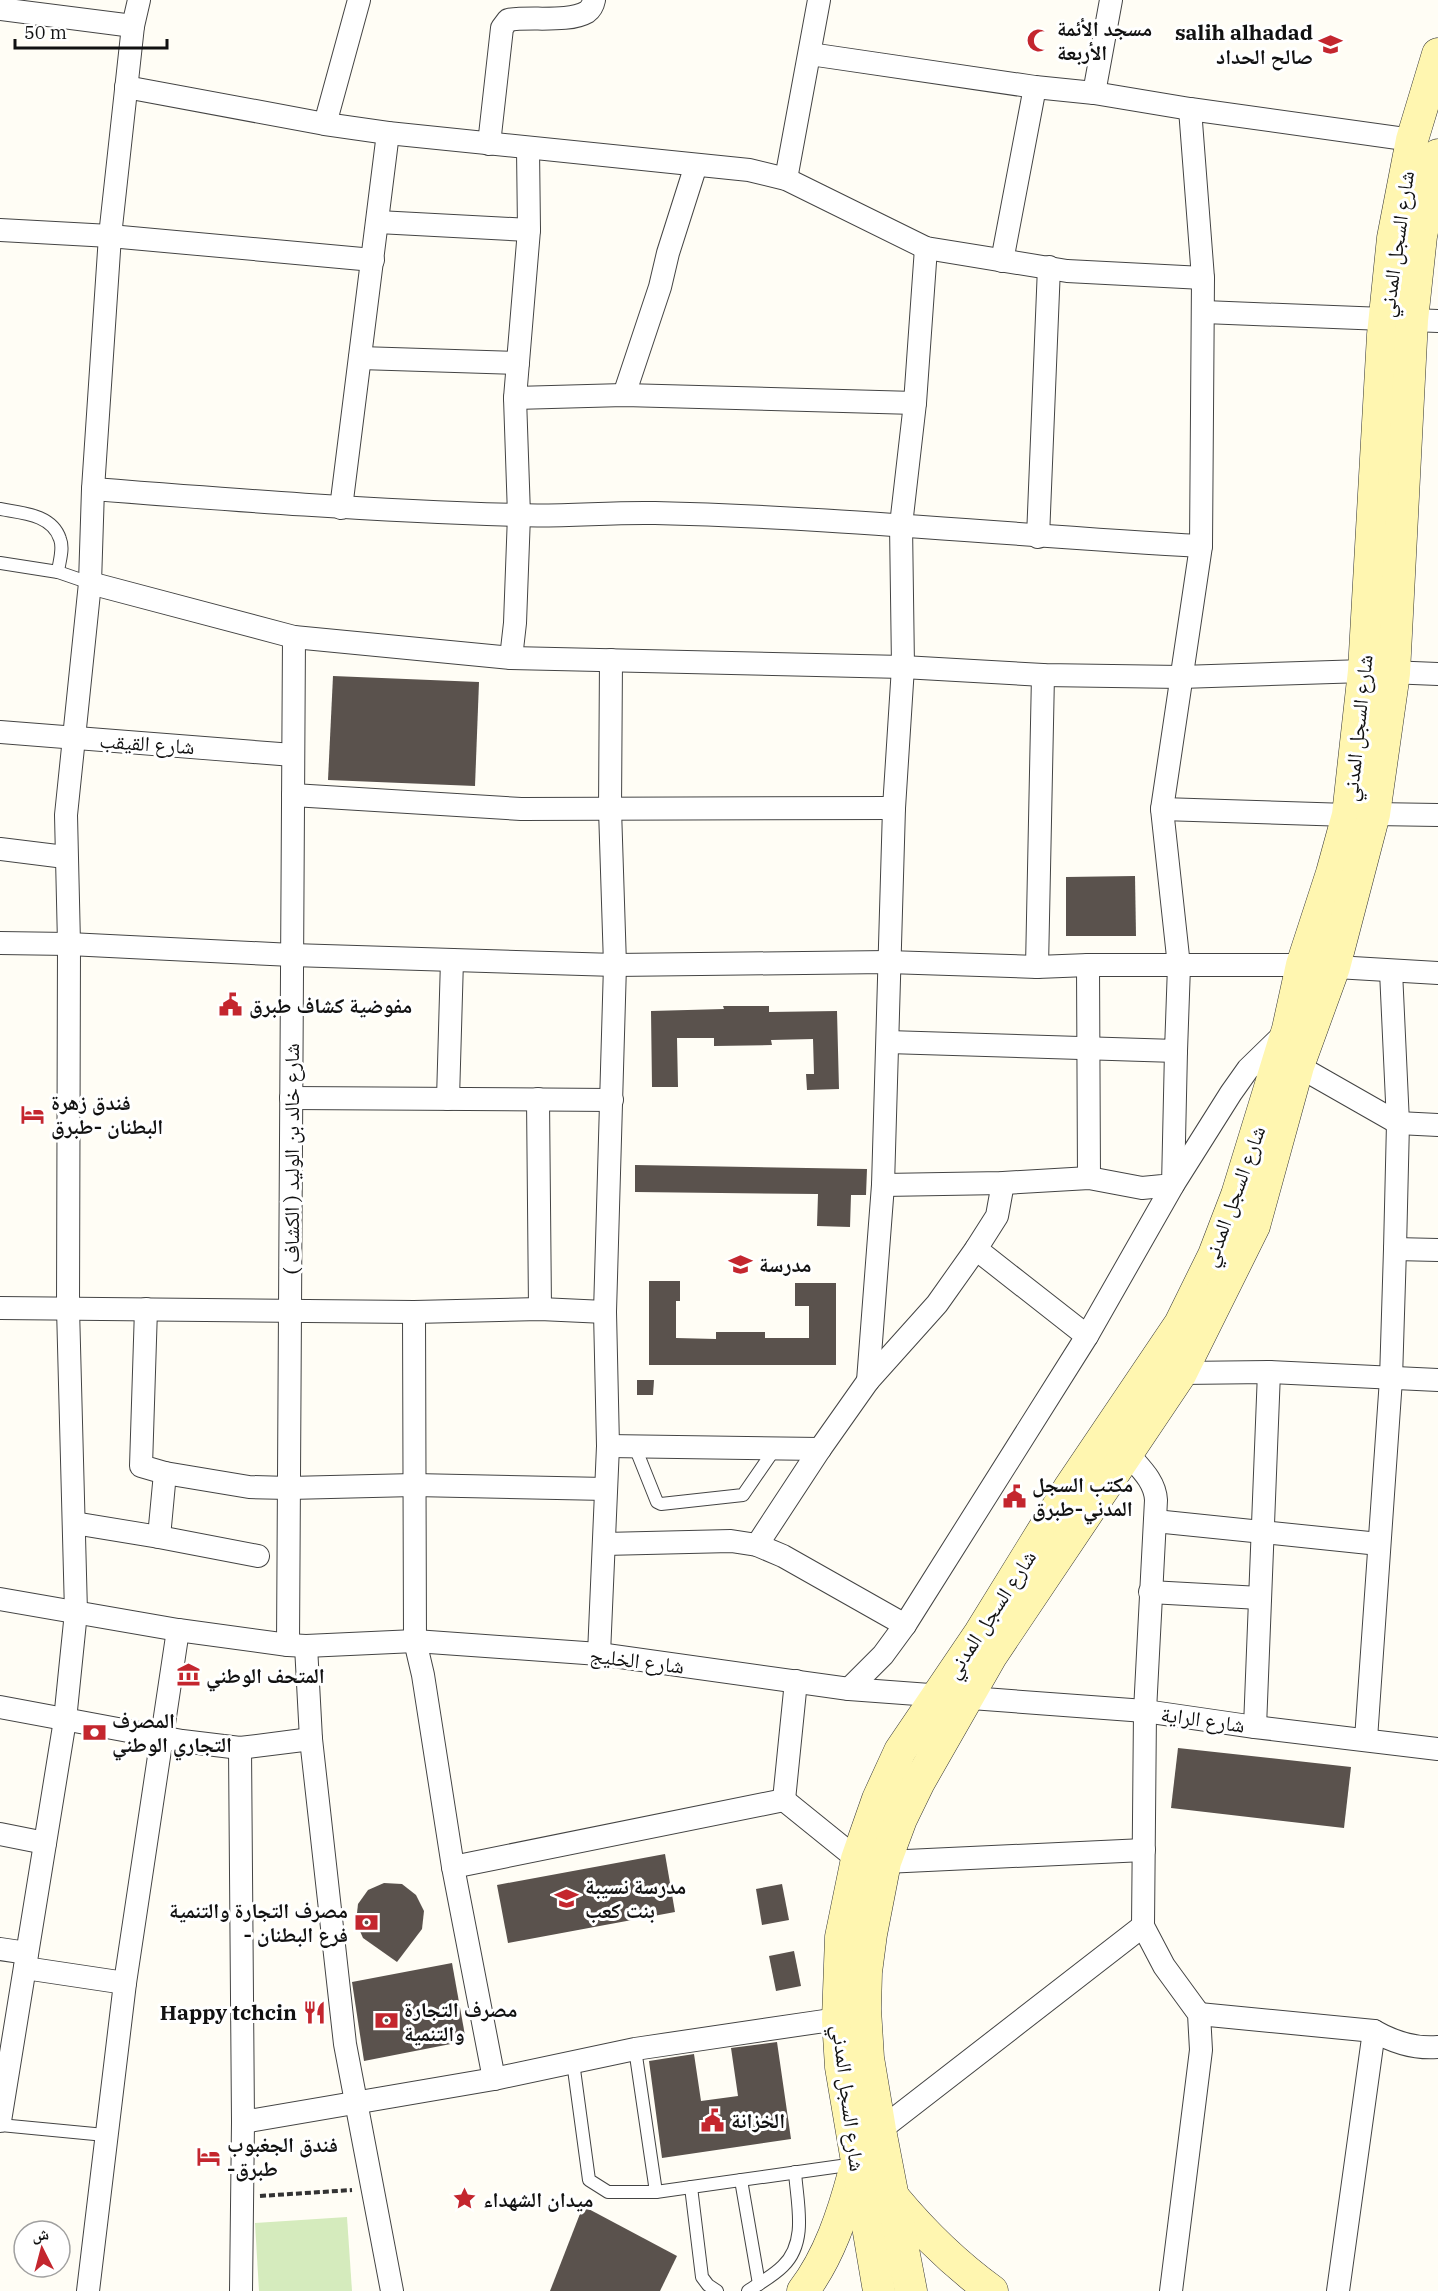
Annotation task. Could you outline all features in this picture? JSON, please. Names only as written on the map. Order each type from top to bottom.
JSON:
[{"type":"street","points":[[0,2123],[65,1720],[76,1612],[68,1308],[69,944],[65,857],[66,815],[90,583],[93,489],[110,236],[133,26],[139,0]]},
{"type":"street","points":[[325,124],[359,0]]},
{"type":"street","points":[[489,144],[502,28],[508,20],[516,18],[567,17],[584,14],[592,7],[594,0]]},
{"type":"street","points":[[786,179],[819,0]]},
{"type":"street","points":[[1094,93],[1111,0]]},
{"type":"street","points":[[0,9],[133,26]]},
{"type":"street","points":[[810,54],[1035,87],[1094,93],[1425,148]]},
{"type":"street","name":"شارع السجل المدني","points":[[879,2291],[841,2067],[838,2019],[841,1937],[871,1860],[901,1819],[919,1782],[1009,1628],[1181,1372],[1254,1226],[1298,1066],[1334,967],[1361,814],[1379,673],[1411,320],[1398,208],[1425,148],[1438,54]]},
{"type":"street","points":[[126,87],[325,124],[388,133],[749,170],[786,179],[926,248],[1067,271],[1203,278]]},
{"type":"street","points":[[1002,261],[1035,87]]},
{"type":"street","points":[[1173,1185],[1179,966],[1162,809],[1201,546],[1204,312],[1190,109]]},
{"type":"street","points":[[341,508],[388,133]]},
{"type":"street","points":[[511,658],[515,623],[519,515],[515,398],[528,230],[528,149]]},
{"type":"street","points":[[624,395],[660,287],[668,253],[696,165]]},
{"type":"street","points":[[378,222],[528,230]]},
{"type":"street","points":[[0,230],[110,236],[373,260]]},
{"type":"street","points":[[868,1381],[883,1185],[888,962],[894,808],[903,667],[901,525],[915,403],[926,248]]},
{"type":"street","points":[[1038,537],[1048,267]]},
{"type":"street","points":[[1204,312],[1411,320]]},
{"type":"street","points":[[360,358],[518,363]]},
{"type":"street","points":[[515,398],[624,395],[915,403]]},
{"type":"street","points":[[93,489],[341,508],[519,515],[654,513],[901,525],[1038,537],[1201,546]]},
{"type":"street","points":[[90,583],[294,637],[511,658],[903,667],[1043,675],[1181,677],[1438,674]]},
{"type":"street","name":"شارع خالد بن الوليد ( الكشاف )","points":[[294,637],[289,1488],[297,1646],[311,1739],[345,2044],[392,2291]]},
{"type":"street","points":[[599,1654],[608,1446],[605,1312],[615,965],[610,809],[611,660]]},
{"type":"street","points":[[1037,967],[1043,675]]},
{"type":"street","name":"شارع القيقب","points":[[0,732],[293,755]]},
{"type":"street","points":[[293,795],[521,809],[894,808]]},
{"type":"street","points":[[1162,809],[1438,815]]},
{"type":"street","name":"شارع السجل المدني","points":[[912,2291],[868,2058],[865,2009],[866,1972],[871,1934],[871,1860],[878,1800],[900,1751],[980,1633],[1070,1487],[1180,1324],[1223,1234],[1288,1029],[1302,965],[1332,873],[1361,814]]},
{"type":"street","points":[[0,849],[65,857]]},
{"type":"street","points":[[0,943],[615,965],[888,962],[1037,967],[1302,965],[1438,973]]},
{"type":"street","points":[[448,1099],[452,960]]},
{"type":"street","points":[[1088,965],[1089,1178]]},
{"type":"street","points":[[1366,1739],[1391,1379],[1398,1123],[1391,972]]},
{"type":"street","points":[[849,1689],[883,1655],[905,1625],[1087,1336],[1173,1185],[1248,1069],[1288,1029]]},
{"type":"street","points":[[888,1042],[1176,1051]]},
{"type":"street","points":[[1298,1066],[1398,1123],[1438,1125]]},
{"type":"street","points":[[291,1098],[612,1100]]},
{"type":"street","points":[[538,1100],[540,1309]]},
{"type":"street","points":[[883,1185],[1003,1183],[1089,1178],[1142,1188],[1173,1185]]},
{"type":"street","points":[[757,1545],[868,1381],[937,1304],[976,1249],[997,1216],[1003,1183]]},
{"type":"street","points":[[976,1249],[1087,1336]]},
{"type":"street","points":[[1395,1249],[1438,1250]]},
{"type":"street","points":[[0,1308],[414,1312],[540,1309],[605,1312]]},
{"type":"street","points":[[146,1309],[141,1466],[165,1473],[249,1487],[414,1485],[606,1489]]},
{"type":"street","points":[[414,1312],[415,1641],[423,1675],[453,1867],[494,2079]]},
{"type":"street","points":[[1181,1372],[1269,1372],[1438,1380]]},
{"type":"street","points":[[1255,1727],[1269,1372]]},
{"type":"street","points":[[608,1446],[820,1449]]},
{"type":"street","points":[[1128,1454],[1146,1474],[1155,1491],[1145,1711],[1143,1926],[1164,1966],[1199,2014],[1201,2050],[1171,2291]]},
{"type":"street","points":[[159,1537],[165,1473]]},
{"type":"street","points":[[1155,1521],[1379,1544]]},
{"type":"street","points":[[74,1524],[258,1556]]},
{"type":"street","points":[[604,1544],[731,1541],[757,1545],[783,1556],[905,1625]]},
{"type":"street","points":[[1150,1592],[1260,1598]]},
{"type":"street","name":"شارع الخليج","points":[[0,1599],[178,1630],[297,1646],[415,1641],[599,1654],[849,1689],[967,1698]]},
{"type":"street","points":[[88,2291],[125,1983],[178,1630]]},
{"type":"street","points":[[784,1800],[796,1681]]},
{"type":"street","name":"شارع الراية","points":[[967,1698],[1145,1711],[1438,1749]]},
{"type":"street","points":[[0,1707],[65,1720],[240,1748],[311,1739]]},
{"type":"street","points":[[240,1748],[243,2122],[241,2291]]},
{"type":"street","points":[[453,1867],[784,1800],[871,1860],[1144,1850]]},
{"type":"street","points":[[0,1834],[45,1843]]},
{"type":"street","points":[[880,2130],[1143,1926]]},
{"type":"street","points":[[0,1949],[26,1960],[125,1983]]},
{"type":"street","points":[[1199,2014],[1374,2031],[1396,2042],[1420,2048],[1438,2047]]},
{"type":"street","points":[[243,2122],[494,2079],[634,2049],[838,2019]]},
{"type":"street","points":[[1338,2291],[1374,2031]]},
{"type":"street","points":[[803,2291],[829,2246],[845,2206],[856,2164]]},
{"type":"street","points":[[894,2198],[924,2234],[945,2254],[992,2291]]},
{"type":"lane","points":[[0,509],[40,518],[51,525],[60,539],[58,572]]},
{"type":"lane","points":[[0,563],[58,572],[90,583]]},
{"type":"lane","points":[[635,1447],[657,1502],[661,1504],[743,1495],[774,1450]]},
{"type":"lane","points":[[634,2049],[656,2192]]},
{"type":"lane","points":[[573,2062],[589,2180],[608,2192],[656,2192],[856,2164]]},
{"type":"lane","points":[[0,2123],[105,2136]]},
{"type":"lane","points":[[741,2180],[754,2287],[784,2266],[796,2249],[800,2234],[795,2172]]},
{"type":"lane","points":[[691,2187],[702,2277],[717,2291]]},
{"type":"path","points":[[242,2197],[373,2188]]},
{"type":"green space","points":[[347,2217],[352,2291],[259,2291],[255,2223]]},
{"type":"building","points":[[333,676],[479,682],[475,786],[328,780]]},
{"type":"building","points":[[1135,876],[1136,936],[1066,936],[1066,877]]},
{"type":"building","points":[[723,1006],[769,1006],[769,1012],[837,1011],[839,1089],[807,1090],[806,1074],[814,1074],[813,1039],[771,1040],[772,1045],[714,1046],[714,1038],[677,1038],[678,1087],[652,1087],[651,1011],[724,1009]]},
{"type":"building","points":[[635,1165],[867,1169],[866,1195],[851,1195],[850,1227],[817,1226],[818,1194],[635,1192]]},
{"type":"building","points":[[649,1281],[680,1281],[680,1301],[676,1301],[676,1338],[716,1339],[716,1332],[765,1332],[765,1338],[809,1338],[809,1306],[795,1306],[795,1283],[836,1283],[836,1365],[649,1365]]},
{"type":"building","points":[[637,1380],[654,1380],[653,1395],[637,1395]]},
{"type":"building","points":[[1178,1748],[1351,1767],[1344,1828],[1171,1808]]},
{"type":"building","points":[[665,1854],[675,1912],[508,1943],[497,1885]]},
{"type":"building","points":[[384,1883],[402,1884],[416,1895],[424,1911],[422,1929],[397,1962],[363,1938],[356,1922],[358,1904],[368,1890]]},
{"type":"building","points":[[782,1884],[789,1920],[762,1925],[756,1889]]},
{"type":"building","points":[[794,1951],[801,1986],[776,1991],[769,1956]]},
{"type":"building","points":[[452,1963],[466,2041],[364,2061],[352,1982]]},
{"type":"building","points":[[777,2042],[791,2139],[662,2158],[649,2061],[694,2054],[701,2101],[738,2096],[731,2048]]},
{"type":"building","points":[[583,2206],[677,2256],[660,2291],[550,2291]]},
{"type":"place","name":"مسجد الأئمة الأربعة","points":[[1039,40]]},
{"type":"place","name":"salih alhadad صالح الحداد","points":[[1331,44]]},
{"type":"place","name":"مفوضية كشاف طبرق","points":[[231,1005]]},
{"type":"place","name":"فندق زهرة البطنان -طبرق","points":[[33,1114]]},
{"type":"place","name":"مدرسة","points":[[741,1264]]},
{"type":"place","name":"مكتب السجل المدني-طبرق","points":[[1014,1496]]},
{"type":"place","name":"المتحف الوطني","points":[[188,1675]]},
{"type":"place","name":"المصرف التجاري الوطني","points":[[94,1732]]},
{"type":"place","name":"مدرسة نسيبة بنت كعب","points":[[567,1898]]},
{"type":"place","name":"مصرف التجارة والتنمية - فرع البطنان","points":[[366,1922]]},
{"type":"place","name":"Happy tchcin","points":[[315,2012]]},
{"type":"place","name":"مصرف التجارة والتنمية","points":[[386,2021]]},
{"type":"place","name":"الخزانة","points":[[713,2120]]},
{"type":"place","name":"فندق الجغبوب -طبرق","points":[[209,2156]]},
{"type":"place","name":"ميدان الشهداء","points":[[465,2199]]}]
